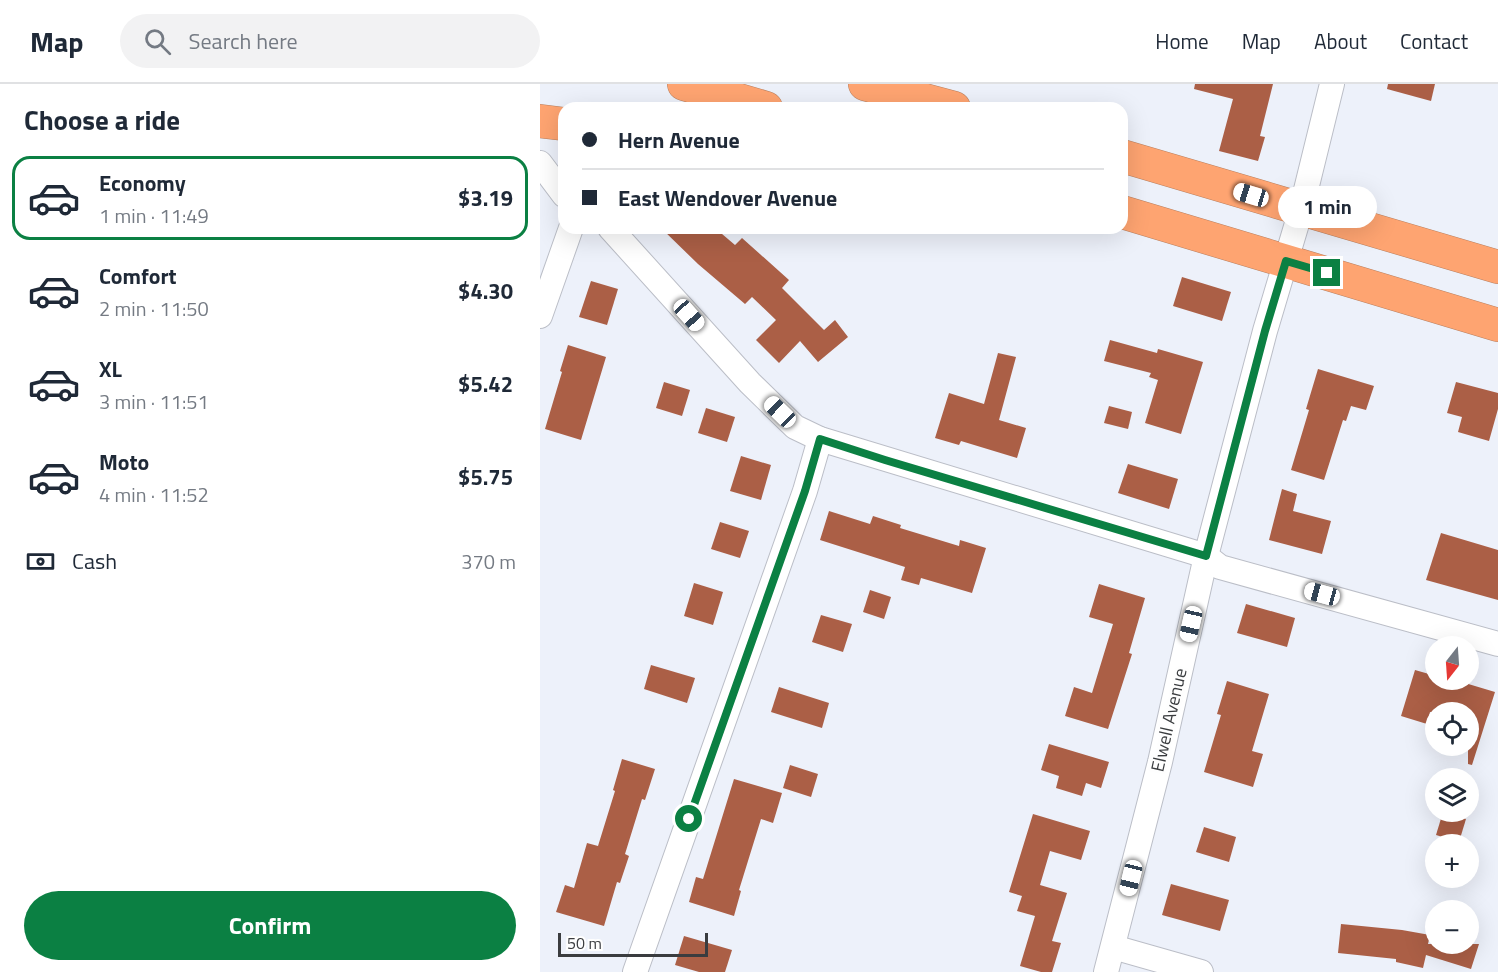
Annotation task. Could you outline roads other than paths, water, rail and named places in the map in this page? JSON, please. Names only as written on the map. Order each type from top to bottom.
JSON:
[{"type":"highway","points":[[684,84],[746,102]]},
{"type":"highway","points":[[865,84],[932,102]]},
{"type":"highway","points":[[540,121],[558,123]]},
{"type":"highway","points":[[1128,158],[1498,267]]},
{"type":"highway","points":[[1128,214],[1498,325]]},
{"type":"street","name":"Elwell Avenue","points":[[1106,972],[1160,762],[1206,556],[1265,331],[1301,210],[1332,84]]},
{"type":"street","points":[[540,163],[558,187]]},
{"type":"street","points":[[540,316],[569,234]]},
{"type":"street","points":[[615,234],[750,383],[795,427],[820,439],[1206,556],[1221,567],[1498,644]]},
{"type":"street","points":[[635,972],[805,491],[820,439]]},
{"type":"street","points":[[1113,948],[1202,972]]}]
